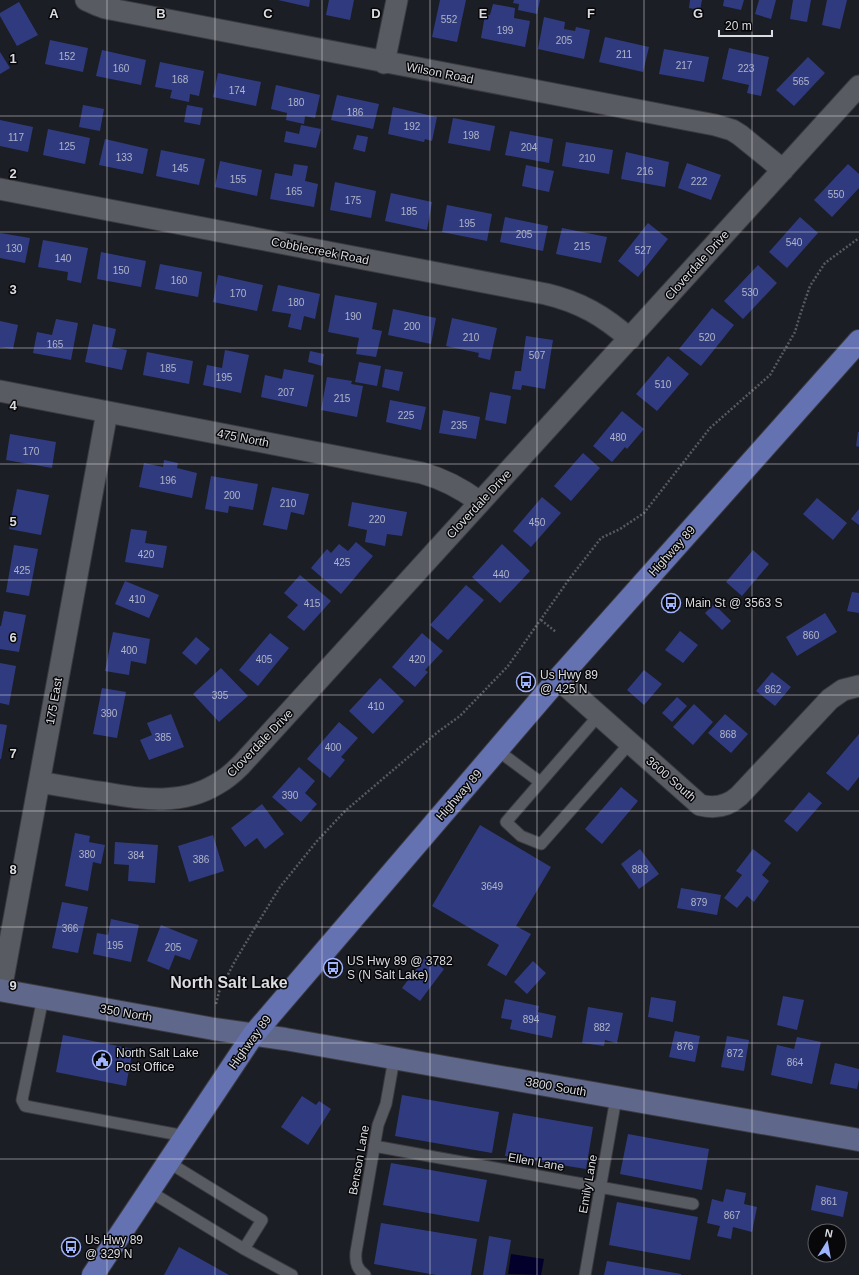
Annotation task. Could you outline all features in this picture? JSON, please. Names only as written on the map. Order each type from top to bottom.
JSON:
[{"type":"main road","name":"Highway 89","points":[[93,1275],[253,1035],[558,679],[859,342]]},
{"type":"street","name":"Wilson Road","points":[[86,0],[89,3],[105,8],[724,128],[740,135],[783,170]]},
{"type":"street","points":[[384,62],[397,0]]},
{"type":"street","name":"Cloverdale Drive","points":[[40,782],[150,800],[177,798],[203,791],[227,778],[241,765],[480,502],[512,469],[859,86]]},
{"type":"street","name":"Cobblecreek Road","points":[[0,189],[546,294],[572,302],[600,316],[630,339]]},
{"type":"street","name":"475 North","points":[[0,391],[422,473],[438,477],[452,484],[480,502]]},
{"type":"street","name":"175 East","points":[[1,990],[107,412]]},
{"type":"street","name":"3600 South","points":[[558,679],[700,805],[707,807],[728,804],[739,796],[830,699],[843,690],[859,686]]},
{"type":"street","name":"350 North","points":[[1,990],[253,1035]]},
{"type":"street","name":"3800 South","points":[[253,1035],[859,1140]]},
{"type":"lane","points":[[599,715],[506,822],[521,836],[541,844],[630,743]]},
{"type":"lane","points":[[497,750],[540,782]]},
{"type":"lane","points":[[43,998],[22,1100],[25,1106],[185,1136]]},
{"type":"lane","name":"Benson Lane","points":[[361,1271],[355,1263],[356,1252],[378,1125],[386,1104],[394,1059]]},
{"type":"lane","name":"Emily Lane","points":[[585,1275],[616,1098]]},
{"type":"lane","name":"Ellen Lane","points":[[374,1146],[693,1204]]},
{"type":"lane","points":[[168,1162],[262,1220],[244,1249]]},
{"type":"lane","points":[[149,1191],[244,1249],[292,1275]]},
{"type":"path","points":[[216,1004],[235,961],[262,915],[280,886],[317,841],[345,811],[439,731],[460,716],[485,691],[508,666],[570,578],[601,538],[620,529],[644,513],[710,428],[770,375],[795,332],[810,286],[825,263],[859,238]]},
{"type":"path","points":[[541,620],[556,632]]},
{"type":"shaded area","points":[[511,1254],[544,1259],[541,1275],[508,1274]]},
{"type":"building","points":[[278,0],[310,0],[309,7]]},
{"type":"building","points":[[329,0],[354,0],[350,20],[326,15]]},
{"type":"building","points":[[440,0],[466,0],[457,42],[432,37]]},
{"type":"building","points":[[514,0],[540,0],[537,14],[518,10],[519,4],[513,3]]},
{"type":"building","points":[[690,0],[702,0],[700,10],[689,8]]},
{"type":"building","points":[[724,0],[744,0],[741,10],[723,6]]},
{"type":"building","points":[[759,0],[776,0],[771,19],[755,14]]},
{"type":"building","points":[[793,0],[811,0],[807,22],[790,19]]},
{"type":"building","points":[[827,0],[847,0],[840,29],[822,25]]},
{"type":"building","points":[[19,2],[38,35],[17,46],[0,16],[0,13]]},
{"type":"building","points":[[493,4],[515,8],[514,18],[530,21],[525,47],[481,38],[485,15],[490,15]]},
{"type":"building","points":[[544,17],[565,22],[564,29],[575,31],[576,27],[590,30],[584,59],[538,49]]},
{"type":"building","points":[[605,37],[649,47],[643,72],[599,62]]},
{"type":"building","points":[[50,40],[88,48],[83,72],[45,64]]},
{"type":"building","points":[[729,48],[769,57],[761,96],[747,93],[749,85],[722,79]]},
{"type":"building","points":[[664,49],[709,57],[704,82],[659,74]]},
{"type":"building","points":[[102,50],[146,60],[141,85],[96,76]]},
{"type":"building","points":[[0,52],[10,68],[0,74]]},
{"type":"building","points":[[808,57],[825,73],[794,106],[776,90]]},
{"type":"building","points":[[160,62],[204,71],[199,96],[190,94],[189,102],[170,98],[172,90],[155,87]]},
{"type":"building","points":[[218,73],[261,82],[256,106],[213,97]]},
{"type":"building","points":[[276,85],[320,95],[315,118],[305,116],[304,124],[286,120],[287,113],[271,109]]},
{"type":"building","points":[[337,95],[379,104],[373,129],[331,120]]},
{"type":"building","points":[[83,105],[104,109],[100,131],[79,127]]},
{"type":"building","points":[[187,105],[203,108],[200,125],[184,122]]},
{"type":"building","points":[[393,107],[437,117],[432,141],[425,139],[424,142],[388,134]]},
{"type":"building","points":[[453,118],[495,126],[490,151],[448,143]]},
{"type":"building","points":[[0,120],[33,127],[28,152],[0,146]]},
{"type":"building","points":[[301,125],[321,129],[316,148],[284,142],[286,131],[299,134]]},
{"type":"building","points":[[48,129],[90,138],[85,164],[43,155]]},
{"type":"building","points":[[510,131],[553,139],[549,163],[505,155]]},
{"type":"building","points":[[357,135],[368,137],[365,152],[353,149]]},
{"type":"building","points":[[105,139],[148,149],[143,174],[99,165]]},
{"type":"building","points":[[566,142],[613,150],[609,174],[562,166]]},
{"type":"building","points":[[161,150],[205,159],[199,185],[156,176]]},
{"type":"building","points":[[626,152],[669,162],[665,187],[621,179]]},
{"type":"building","points":[[220,161],[262,170],[257,196],[215,187]]},
{"type":"building","points":[[687,163],[721,175],[711,200],[678,188]]},
{"type":"building","points":[[294,164],[308,166],[305,181],[318,184],[314,207],[270,199],[275,173],[292,176]]},
{"type":"building","points":[[848,164],[859,174],[859,188],[832,217],[814,200]]},
{"type":"building","points":[[526,165],[554,171],[549,192],[522,186]]},
{"type":"building","points":[[335,182],[376,191],[371,218],[330,210]]},
{"type":"building","points":[[391,193],[432,202],[427,230],[385,221]]},
{"type":"building","points":[[447,205],[492,214],[487,241],[442,232]]},
{"type":"building","points":[[505,217],[548,226],[543,251],[500,242]]},
{"type":"building","points":[[800,217],[818,233],[787,268],[769,252]]},
{"type":"building","points":[[648,223],[668,239],[638,277],[618,261]]},
{"type":"building","points":[[562,228],[607,237],[601,263],[556,254]]},
{"type":"building","points":[[0,233],[30,238],[25,263],[0,258]]},
{"type":"building","points":[[43,240],[88,248],[81,283],[67,280],[68,272],[38,267]]},
{"type":"building","points":[[101,252],[146,261],[141,287],[97,279]]},
{"type":"building","points":[[160,264],[202,272],[198,297],[155,289]]},
{"type":"building","points":[[758,265],[777,283],[743,319],[724,301]]},
{"type":"building","points":[[218,275],[263,285],[257,311],[213,302]]},
{"type":"building","points":[[278,285],[320,294],[315,319],[304,316],[301,330],[288,327],[291,314],[272,311]]},
{"type":"building","points":[[335,295],[377,303],[372,329],[382,331],[376,357],[356,354],[359,338],[328,332]]},
{"type":"building","points":[[712,308],[734,325],[701,366],[679,349]]},
{"type":"building","points":[[393,309],[436,318],[431,344],[388,335]]},
{"type":"building","points":[[452,318],[497,328],[490,360],[478,357],[479,353],[446,346]]},
{"type":"building","points":[[56,319],[78,323],[71,360],[33,353],[37,332],[52,335]]},
{"type":"building","points":[[0,321],[18,325],[13,349],[0,347]]},
{"type":"building","points":[[93,324],[116,329],[112,347],[127,350],[122,370],[85,362]]},
{"type":"building","points":[[526,336],[553,340],[545,389],[522,385],[521,390],[512,389],[515,371],[521,371]]},
{"type":"building","points":[[225,350],[249,355],[241,393],[203,385],[207,365],[222,368]]},
{"type":"building","points":[[310,351],[324,354],[322,366],[308,362]]},
{"type":"building","points":[[147,352],[193,361],[189,384],[143,375]]},
{"type":"building","points":[[668,356],[689,374],[657,411],[636,394]]},
{"type":"building","points":[[359,362],[381,366],[377,386],[355,382]]},
{"type":"building","points":[[284,369],[314,375],[307,407],[261,397],[265,375],[282,379]]},
{"type":"building","points":[[385,369],[403,372],[399,391],[382,387]]},
{"type":"building","points":[[327,377],[352,381],[351,384],[363,386],[357,417],[321,410]]},
{"type":"building","points":[[490,392],[511,396],[506,424],[485,420]]},
{"type":"building","points":[[390,400],[426,407],[421,430],[386,422]]},
{"type":"building","points":[[443,410],[480,417],[476,439],[439,433]]},
{"type":"building","points":[[622,411],[644,429],[627,449],[625,447],[612,462],[593,446]]},
{"type":"building","points":[[859,432],[859,447],[856,446]]},
{"type":"building","points":[[10,434],[56,442],[52,468],[6,460]]},
{"type":"building","points":[[583,453],[600,468],[571,501],[554,486]]},
{"type":"building","points":[[164,460],[178,463],[177,468],[197,473],[192,498],[139,487],[144,463],[163,467]]},
{"type":"building","points":[[211,476],[258,484],[253,510],[229,506],[228,513],[205,509]]},
{"type":"building","points":[[272,487],[309,494],[304,515],[291,512],[287,530],[263,525]]},
{"type":"building","points":[[17,489],[49,495],[41,535],[9,529]]},
{"type":"building","points":[[542,497],[561,513],[531,547],[513,531]]},
{"type":"building","points":[[817,498],[847,523],[833,540],[803,514]]},
{"type":"building","points":[[352,502],[407,512],[402,536],[387,534],[385,546],[365,542],[367,530],[348,526]]},
{"type":"building","points":[[859,509],[859,525],[851,519]]},
{"type":"building","points":[[131,529],[147,531],[145,543],[167,546],[163,568],[125,562]]},
{"type":"building","points":[[356,542],[373,556],[341,594],[311,568],[327,549],[331,553],[339,544],[348,551]]},
{"type":"building","points":[[502,544],[530,571],[500,603],[472,577]]},
{"type":"building","points":[[14,545],[38,549],[29,596],[6,592]]},
{"type":"building","points":[[753,550],[769,564],[742,596],[726,582]]},
{"type":"building","points":[[300,575],[331,601],[304,631],[287,617],[298,605],[284,593]]},
{"type":"building","points":[[125,581],[159,595],[149,618],[115,604]]},
{"type":"building","points":[[466,585],[484,600],[448,640],[430,625]]},
{"type":"building","points":[[852,592],[859,593],[859,613],[847,611]]},
{"type":"building","points":[[714,604],[731,621],[722,630],[705,613]]},
{"type":"building","points":[[4,611],[26,615],[19,652],[0,649],[0,626]]},
{"type":"building","points":[[825,613],[837,632],[797,656],[786,637]]},
{"type":"building","points":[[680,631],[698,645],[683,663],[665,650]]},
{"type":"building","points":[[113,632],[150,639],[146,664],[131,661],[129,675],[105,671]]},
{"type":"building","points":[[270,633],[289,648],[258,686],[239,670]]},
{"type":"building","points":[[422,633],[443,651],[425,670],[428,672],[415,687],[392,667]]},
{"type":"building","points":[[196,637],[210,649],[196,665],[182,653]]},
{"type":"building","points":[[0,663],[16,666],[9,705],[0,703]]},
{"type":"building","points":[[221,668],[248,696],[219,722],[193,694]]},
{"type":"building","points":[[644,670],[662,684],[644,705],[627,690]]},
{"type":"building","points":[[772,672],[791,687],[775,706],[756,691]]},
{"type":"building","points":[[380,678],[404,701],[373,734],[349,711]]},
{"type":"building","points":[[102,688],[126,692],[117,738],[93,734]]},
{"type":"building","points":[[677,697],[687,706],[672,722],[662,713]]},
{"type":"building","points":[[694,704],[713,722],[693,745],[673,727]]},
{"type":"building","points":[[171,714],[184,747],[149,760],[140,740],[152,735],[147,723]]},
{"type":"building","points":[[725,714],[748,734],[731,753],[708,733]]},
{"type":"building","points":[[339,722],[358,738],[341,757],[345,760],[330,778],[307,759]]},
{"type":"building","points":[[0,724],[7,725],[1,759],[0,759]]},
{"type":"building","points":[[859,734],[859,777],[848,791],[826,773]]},
{"type":"building","points":[[299,767],[315,781],[305,793],[317,804],[301,822],[272,797]]},
{"type":"building","points":[[621,787],[638,801],[602,844],[585,829]]},
{"type":"building","points":[[809,792],[822,803],[797,832],[784,821]]},
{"type":"building","points":[[262,804],[284,834],[265,849],[257,838],[245,847],[231,828]]},
{"type":"building","points":[[480,825],[551,867],[516,926],[531,934],[506,976],[487,965],[499,945],[432,906]]},
{"type":"building","points":[[75,833],[90,836],[89,842],[105,845],[101,864],[93,862],[88,891],[65,886]]},
{"type":"building","points":[[213,835],[224,871],[189,882],[178,846]]},
{"type":"building","points":[[115,842],[158,845],[155,883],[128,881],[129,865],[114,864]]},
{"type":"building","points":[[640,849],[659,874],[639,889],[621,864]]},
{"type":"building","points":[[753,849],[771,863],[762,875],[769,881],[754,902],[747,896],[737,908],[724,898],[742,875],[736,871]]},
{"type":"building","points":[[681,888],[721,895],[717,915],[677,908]]},
{"type":"building","points":[[62,902],[88,907],[78,953],[52,948]]},
{"type":"building","points":[[111,919],[139,925],[131,962],[93,954],[97,933],[108,935]]},
{"type":"building","points":[[161,925],[198,940],[190,960],[175,955],[169,970],[147,961]]},
{"type":"building","points":[[426,956],[444,969],[420,1001],[402,988]]},
{"type":"building","points":[[533,961],[546,973],[527,994],[514,982]]},
{"type":"building","points":[[783,996],[804,1000],[797,1030],[777,1025]]},
{"type":"building","points":[[651,997],[676,1001],[673,1022],[648,1017]]},
{"type":"building","points":[[505,999],[539,1006],[538,1012],[556,1016],[552,1038],[510,1029],[512,1020],[501,1018]]},
{"type":"building","points":[[588,1007],[623,1013],[617,1043],[605,1040],[604,1046],[582,1043]]},
{"type":"building","points":[[675,1031],[700,1036],[695,1062],[669,1057]]},
{"type":"building","points":[[63,1035],[133,1049],[126,1086],[56,1072]]},
{"type":"building","points":[[727,1036],[749,1040],[744,1071],[721,1067]]},
{"type":"building","points":[[797,1037],[821,1042],[812,1084],[771,1075],[777,1045],[794,1049]]},
{"type":"building","points":[[835,1063],[859,1069],[857,1089],[830,1084]]},
{"type":"building","points":[[402,1095],[499,1112],[492,1153],[395,1136]]},
{"type":"building","points":[[302,1096],[316,1105],[319,1101],[331,1109],[308,1145],[281,1127]]},
{"type":"building","points":[[513,1113],[593,1127],[586,1169],[505,1156]]},
{"type":"building","points":[[628,1134],[709,1149],[702,1190],[620,1174]]},
{"type":"building","points":[[391,1163],[487,1180],[479,1222],[383,1205]]},
{"type":"building","points":[[816,1185],[848,1192],[843,1217],[811,1210]]},
{"type":"building","points":[[726,1189],[746,1193],[744,1204],[757,1207],[752,1232],[733,1227],[731,1239],[717,1236],[720,1226],[707,1223],[712,1199],[723,1202]]},
{"type":"building","points":[[617,1202],[698,1217],[690,1260],[609,1245]]},
{"type":"building","points":[[381,1223],[477,1239],[471,1275],[436,1275],[374,1264]]},
{"type":"building","points":[[489,1236],[511,1240],[505,1275],[483,1275]]},
{"type":"building","points":[[179,1247],[229,1275],[164,1275]]},
{"type":"building","points":[[607,1261],[681,1274],[681,1275],[604,1275]]},
{"type":"place","name":"Main St @ 3563 S","points":[[671,603]]},
{"type":"place","name":"Us Hwy 89 @ 425 N","points":[[526,682]]},
{"type":"place","name":"US Hwy 89 @ 3782 S (N Salt Lake)","points":[[333,968]]},
{"type":"place","name":"North Salt Lake Post Office","points":[[102,1060]]},
{"type":"place","name":"Us Hwy 89 @ 329 N","points":[[71,1247]]},
{"type":"district","name":"North Salt Lake","points":[[229,982]]}]
